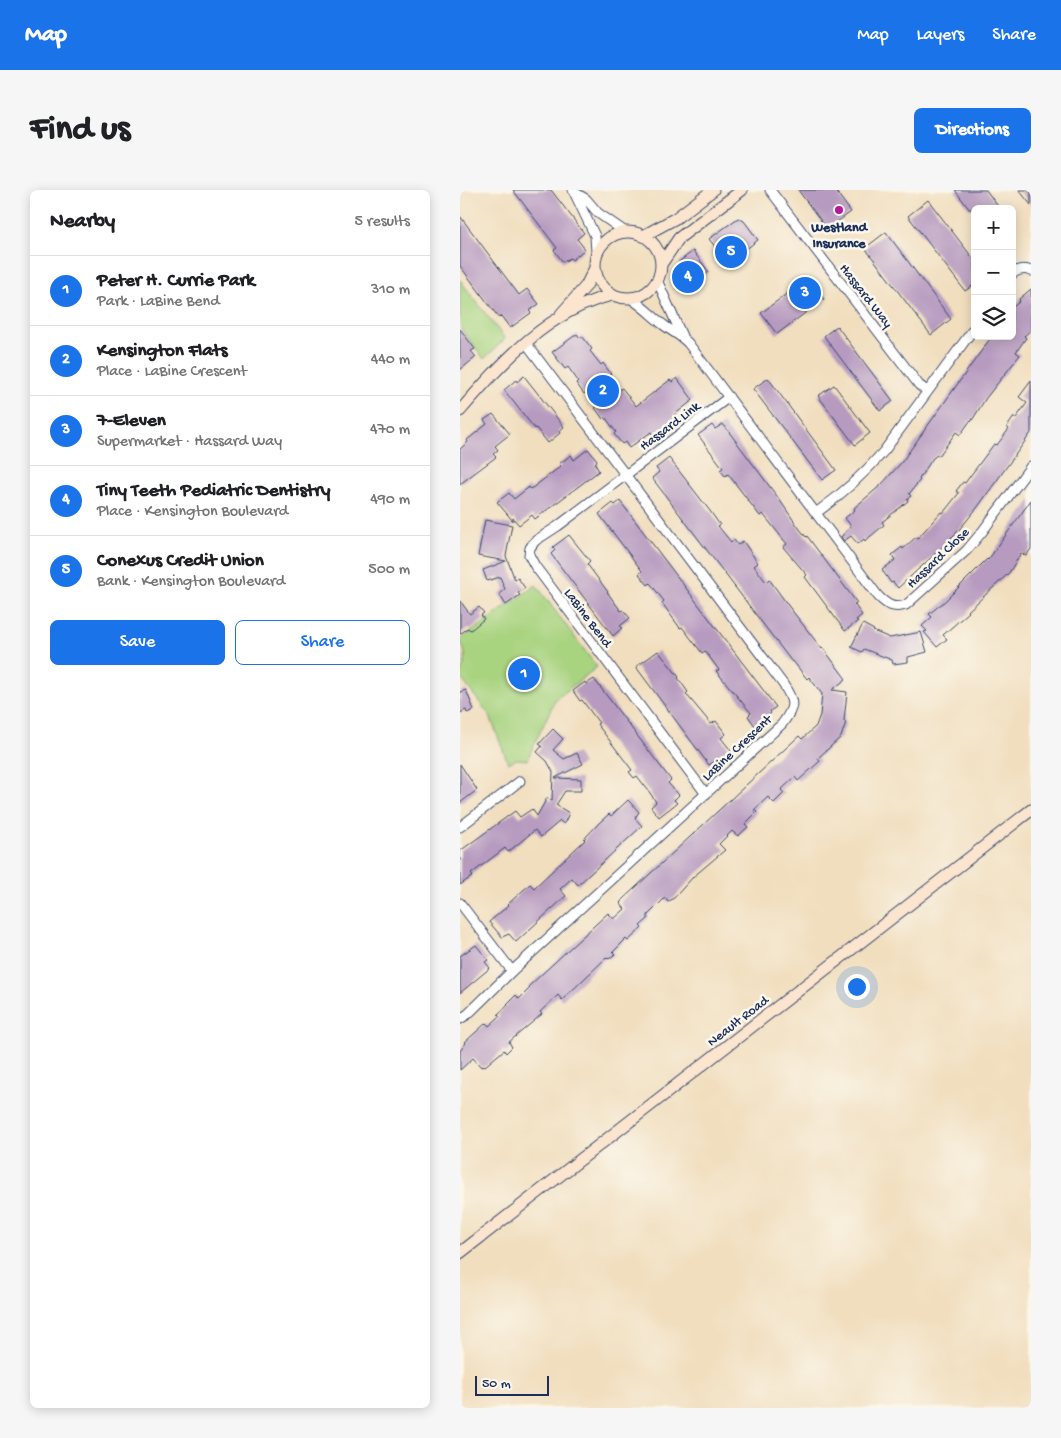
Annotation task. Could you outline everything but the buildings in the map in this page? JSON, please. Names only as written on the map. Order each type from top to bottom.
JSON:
[{"type":"main road","points":[[643,236],[676,218],[713,190]]},
{"type":"main road","points":[[460,411],[502,363],[560,316],[597,298],[613,295],[630,298],[646,292],[657,280],[662,263],[679,238],[742,190]]},
{"type":"main road","points":[[560,316],[568,304],[586,286],[594,270],[596,252],[612,234],[624,231],[643,236],[651,241],[658,250],[662,263]]},
{"type":"main road","points":[[594,270],[601,284],[613,295]]},
{"type":"main road","name":"Neault Road","points":[[460,1253],[1031,810]]},
{"type":"street","name":"Hassard Way","points":[[770,190],[919,385],[927,391]]},
{"type":"street","points":[[574,192],[586,199],[598,213],[624,231]]},
{"type":"street","points":[[574,192],[596,236],[596,252]]},
{"type":"street","points":[[1016,270],[1031,271]]},
{"type":"street","name":"Hassard Close","points":[[657,280],[682,337],[886,604],[900,607],[906,606],[967,550],[1031,466]]},
{"type":"street","name":"Hassard Close","points":[[630,298],[682,337]]},
{"type":"street","points":[[816,513],[869,468],[900,431],[971,331]]},
{"type":"street","name":"LaBine Crescent","points":[[460,1019],[468,1014],[512,971],[782,724],[791,712],[793,703],[791,695],[783,684],[526,343]]},
{"type":"street","name":"Hassard Link","points":[[625,475],[729,397]]},
{"type":"street","name":"LaBine Bend","points":[[625,475],[558,526],[535,541],[530,548],[529,555],[568,613],[706,794]]},
{"type":"street","points":[[460,827],[520,781]]},
{"type":"street","points":[[460,903],[512,971]]},
{"type":"green space","points":[[460,280],[505,339],[484,359],[460,327]]},
{"type":"green space","points":[[536,585],[597,667],[555,700],[527,760],[517,759],[508,763],[490,716],[460,677],[465,658],[460,640]]},
{"type":"place","name":"Westland Insurance","points":[[839,210]]},
{"type":"place","name":"Conexus Credit Union","points":[[731,252]]},
{"type":"place","name":"Tiny Teeth Pediatric Dentistry","points":[[688,277]]},
{"type":"place","name":"7-Eleven","points":[[805,293]]},
{"type":"place","name":"Kensington Flats","points":[[603,391]]},
{"type":"place","name":"Peter H. Currie Park","points":[[524,674]]}]
